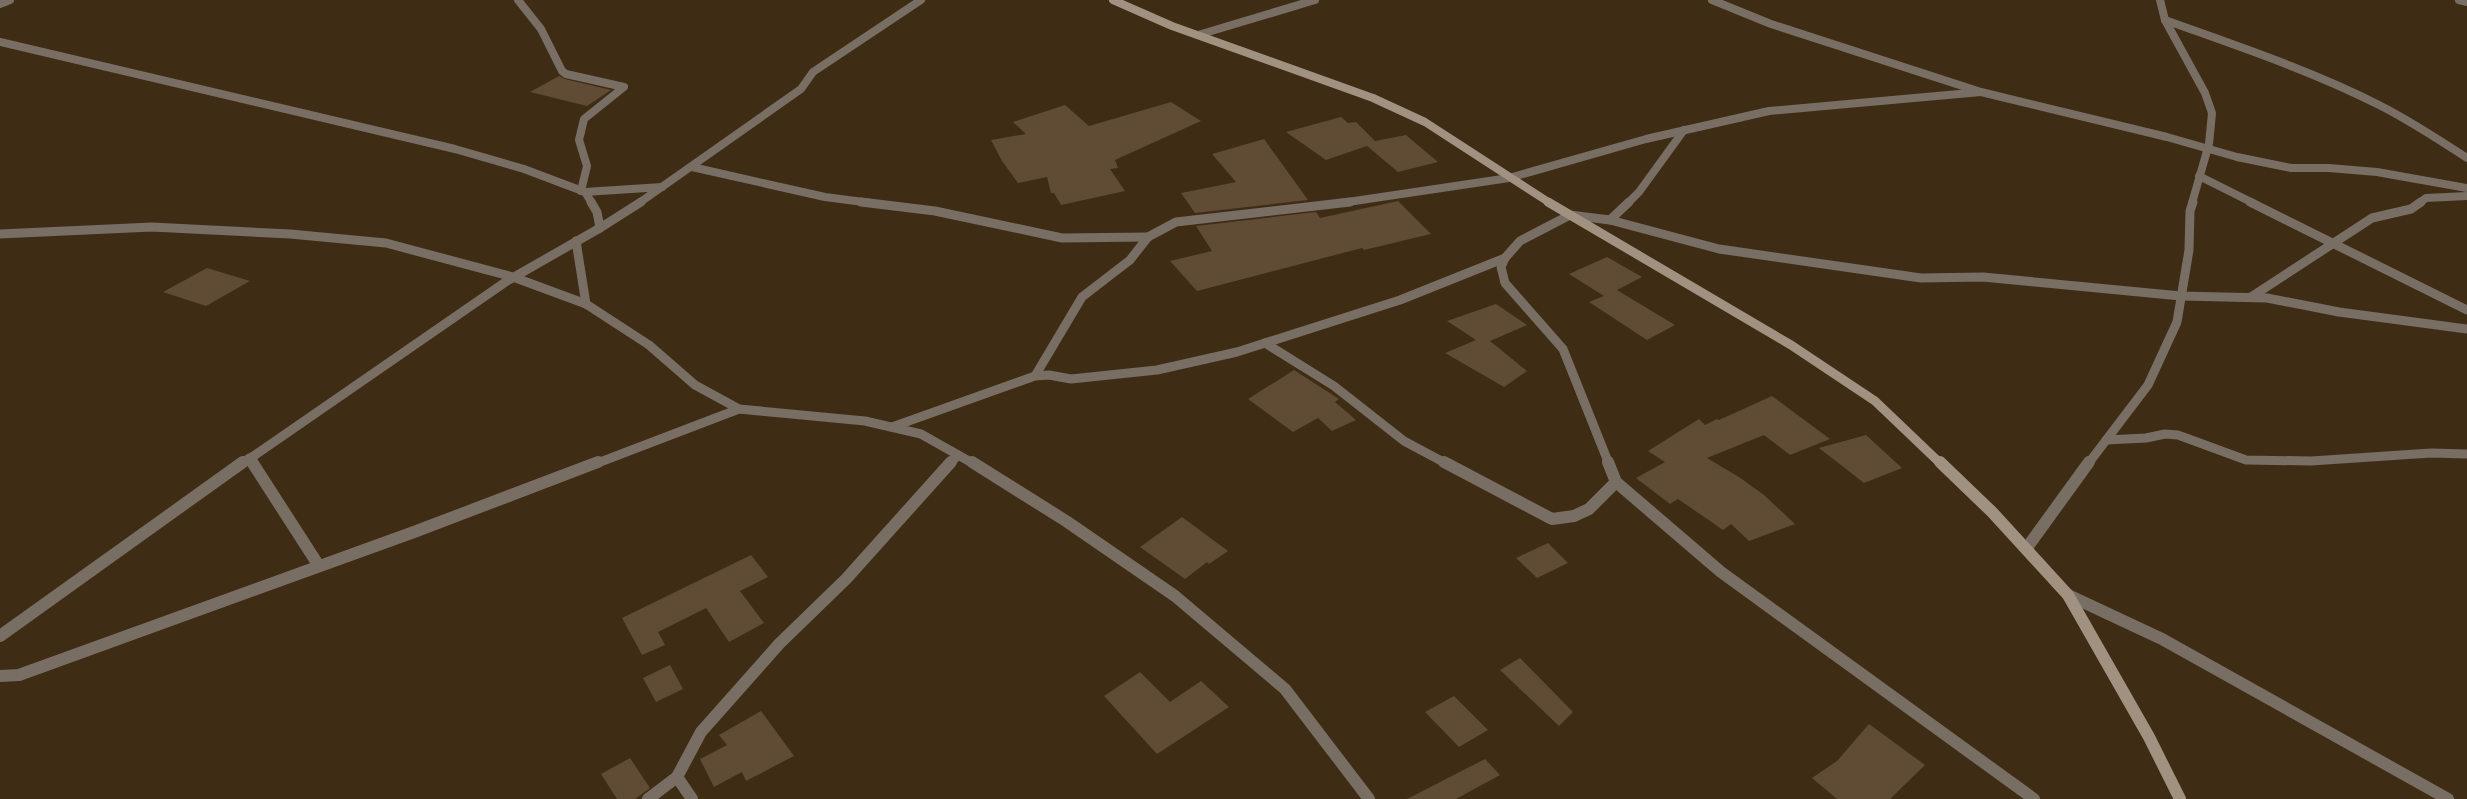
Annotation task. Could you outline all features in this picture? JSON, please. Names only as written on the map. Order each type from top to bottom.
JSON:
[{"type":"street","points":[[0,4],[10,0]]},
{"type":"street","points":[[518,0],[533,16],[547,40],[558,69],[566,74],[624,87],[624,90],[600,104],[584,119],[579,140],[587,166],[583,191],[596,212],[600,228]]},
{"type":"street","points":[[0,636],[249,458],[513,277],[600,228],[692,167],[801,89],[813,72],[921,0]]},
{"type":"street","points":[[1113,0],[1198,35],[1373,98],[1425,122],[1509,178],[1791,344],[1875,401],[1992,512],[2068,595],[2149,737],[2180,799]]},
{"type":"street","points":[[1198,35],[1315,0]]},
{"type":"street","points":[[1712,0],[1771,24],[1981,92],[2167,137],[2207,149],[2291,168],[2329,168],[2377,172],[2467,188]]},
{"type":"street","points":[[2026,549],[2148,386],[2177,322],[2189,250],[2190,210],[2207,149],[2212,113],[2205,94],[2165,20],[2160,0]]},
{"type":"street","points":[[2459,0],[2467,2]]},
{"type":"street","points":[[2165,20],[2301,71],[2366,98],[2410,122],[2467,158]]},
{"type":"street","points":[[0,42],[455,149],[524,169],[583,191],[663,187]]},
{"type":"street","points":[[1036,376],[1082,297],[1130,260],[1148,237],[1176,222],[1340,202],[1509,178],[1684,130],[1768,111],[1981,92]]},
{"type":"street","points":[[1610,220],[1639,192],[1684,130]]},
{"type":"street","points":[[692,167],[824,196],[935,211],[1062,238],[1148,237]]},
{"type":"street","points":[[2199,176],[2467,310]]},
{"type":"street","points":[[2251,297],[2332,242],[2372,218],[2410,209],[2426,198],[2467,196]]},
{"type":"street","points":[[2034,799],[1721,572],[1616,482],[1563,349],[1505,283],[1501,267],[1505,258],[1520,242],[1570,215],[1610,220],[1719,249],[1903,276],[1921,278],[1983,277],[2181,296],[2251,297],[2297,302],[2339,312],[2467,329]]},
{"type":"street","points":[[0,234],[152,227],[290,234],[386,243],[513,277],[586,304],[649,346],[695,385],[739,409],[865,421],[921,434],[958,454],[1066,521],[1175,596],[1285,689],[1369,799]]},
{"type":"street","points":[[576,241],[586,304]]},
{"type":"street","points":[[892,427],[1036,376],[1049,375],[1071,379],[1157,370],[1266,343],[1400,300],[1505,258]]},
{"type":"street","points":[[1266,343],[1334,386],[1404,441],[1552,520],[1572,518],[1592,509],[1616,482]]},
{"type":"street","points":[[0,676],[19,674],[414,532],[739,409]]},
{"type":"street","points":[[2106,440],[2146,438],[2165,434],[2178,435],[2246,460],[2311,461],[2431,453],[2467,454]]},
{"type":"street","points":[[648,799],[677,777],[701,732],[779,644],[846,579],[958,454]]},
{"type":"street","points":[[249,458],[318,566]]},
{"type":"street","points":[[2068,595],[2162,639],[2448,799]]},
{"type":"street","points":[[677,777],[692,799]]},
{"type":"building","points":[[559,76],[611,90],[587,106],[530,92]]},
{"type":"building","points":[[1171,102],[1201,121],[1115,160],[1118,168],[1110,169],[1125,191],[1061,205],[1054,193],[1051,193],[1047,177],[1018,183],[1002,161],[991,140],[1026,134],[1013,122],[1065,105],[1089,126]]},
{"type":"building","points":[[1341,117],[1348,123],[1356,122],[1375,141],[1406,135],[1438,162],[1398,172],[1367,146],[1326,160],[1286,132]]},
{"type":"building","points":[[1264,139],[1308,200],[1195,213],[1181,193],[1236,182],[1212,154]]},
{"type":"building","points":[[1398,201],[1431,234],[1364,250],[1362,248],[1197,291],[1170,261],[1212,251],[1196,226],[1316,212],[1320,218]]},
{"type":"building","points":[[1607,257],[1642,277],[1617,290],[1675,325],[1647,340],[1589,302],[1604,296],[1569,274]]},
{"type":"building","points":[[207,268],[250,281],[206,306],[163,292]]},
{"type":"building","points":[[1496,304],[1527,325],[1490,341],[1527,371],[1504,387],[1445,353],[1476,340],[1447,321]]},
{"type":"building","points":[[1294,370],[1339,399],[1335,402],[1356,420],[1332,431],[1318,418],[1293,432],[1248,399]]},
{"type":"building","points":[[1772,396],[1830,439],[1790,455],[1764,435],[1707,458],[1764,495],[1795,524],[1749,541],[1731,524],[1723,530],[1678,499],[1670,504],[1636,478],[1665,462],[1648,451],[1699,419],[1705,425]]},
{"type":"building","points":[[1866,435],[1902,468],[1864,483],[1819,448]]},
{"type":"building","points":[[1182,517],[1228,551],[1209,564],[1207,562],[1185,579],[1140,547]]},
{"type":"building","points":[[1548,543],[1568,563],[1537,578],[1516,558]]},
{"type":"building","points":[[751,555],[768,577],[740,591],[764,623],[729,642],[706,608],[658,632],[665,645],[642,655],[622,618]]},
{"type":"building","points":[[1520,658],[1573,712],[1559,726],[1500,670]]},
{"type":"building","points":[[670,665],[683,689],[656,702],[643,678]]},
{"type":"building","points":[[1140,672],[1170,702],[1201,681],[1229,707],[1157,754],[1104,696]]},
{"type":"building","points":[[1454,696],[1488,730],[1459,747],[1425,712]]},
{"type":"building","points":[[761,711],[794,756],[746,781],[742,772],[714,787],[700,759],[727,745],[719,735]]},
{"type":"building","points":[[1869,724],[1925,765],[1890,799],[1837,799],[1812,778],[1837,761]]},
{"type":"building","points":[[630,758],[650,788],[635,799],[617,799],[601,774]]},
{"type":"building","points":[[1485,759],[1500,775],[1456,799],[1407,799]]}]
